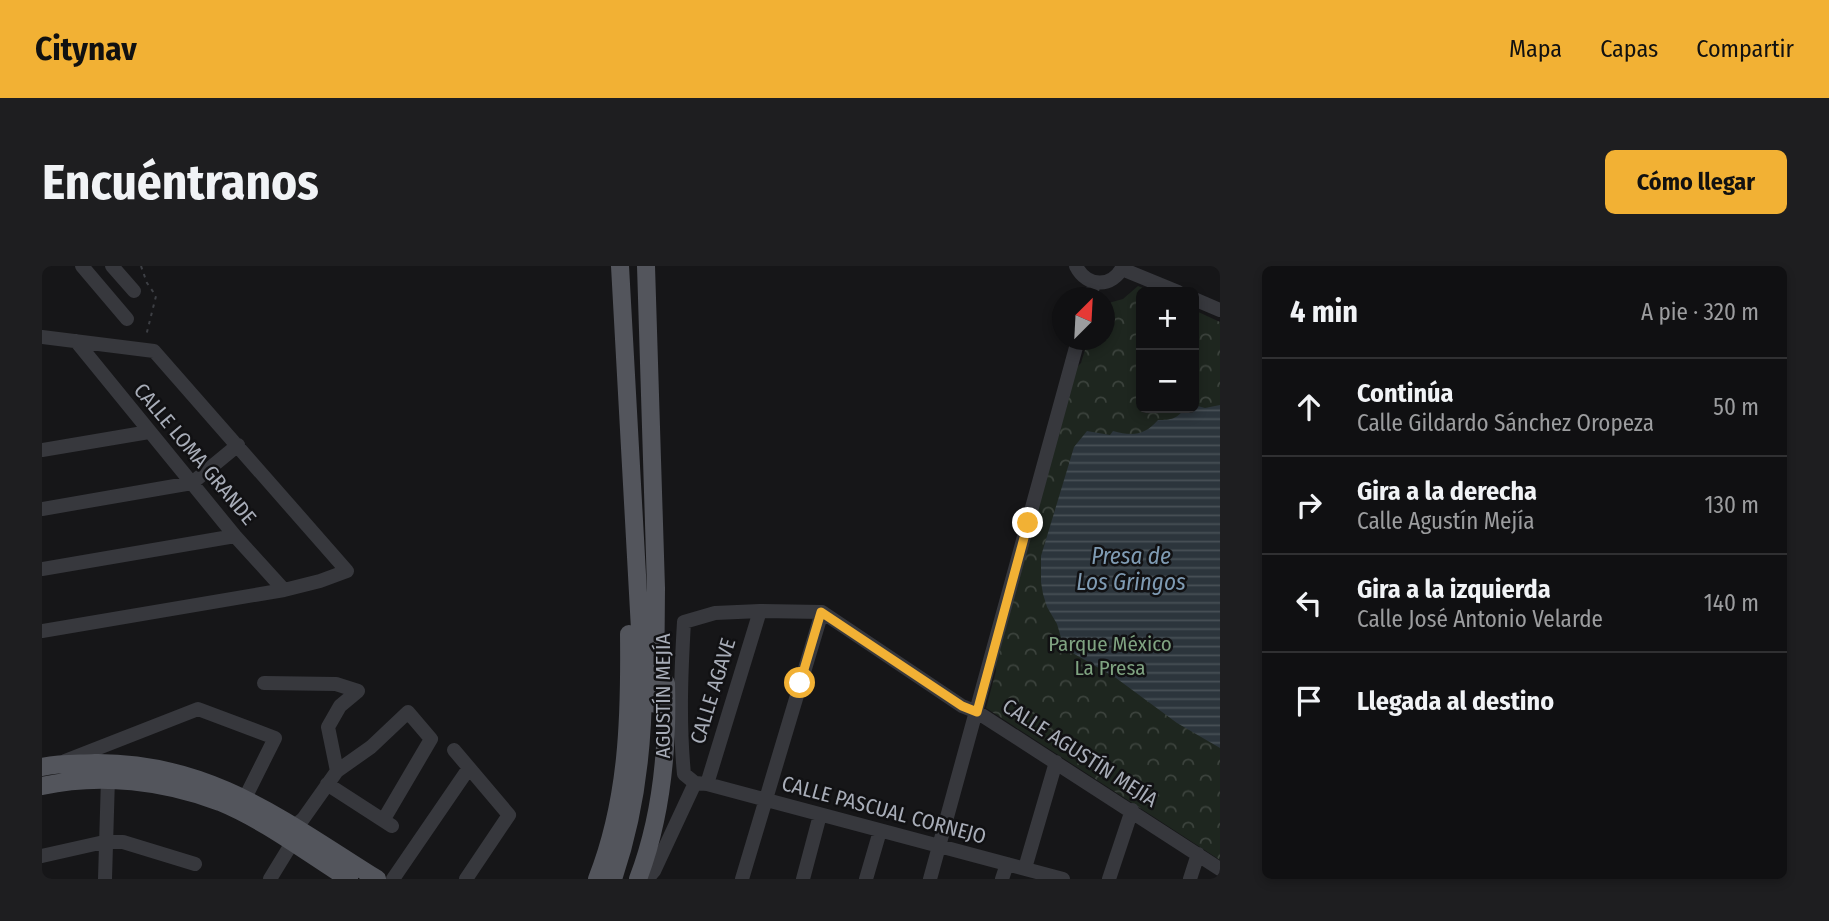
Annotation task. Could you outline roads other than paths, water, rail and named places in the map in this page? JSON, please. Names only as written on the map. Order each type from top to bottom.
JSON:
[{"type":"main road","points":[[612,879],[632,813],[643,729],[643,684],[620,266]]},
{"type":"main road","points":[[624,879],[643,816],[654,737],[656,588],[646,266]]},
{"type":"main road","points":[[638,879],[652,834],[665,766],[665,605],[656,588]]},
{"type":"main road","points":[[597,879],[619,802],[626,760],[630,702],[628,612],[631,599],[637,591]]},
{"type":"main road","points":[[50,766],[113,763],[162,768],[216,785],[245,798],[289,835],[349,879]]},
{"type":"main road","points":[[42,786],[61,781],[107,778],[167,787],[220,802],[377,879]]},
{"type":"street","points":[[82,266],[127,319]]},
{"type":"street","points":[[112,266],[134,291]]},
{"type":"street","points":[[1076,266],[1082,275],[1094,283],[1113,279],[1123,268],[1167,287]]},
{"type":"street","points":[[1093,287],[1094,283]]},
{"type":"street","points":[[1199,301],[1220,310]]},
{"type":"street","points":[[42,337],[148,350],[239,445],[347,571],[284,590],[42,631]]},
{"type":"street","name":"CALLE LOMA GRANDE","points":[[76,341],[235,536],[284,590]]},
{"type":"street","points":[[930,879],[1075,350]]},
{"type":"street","points":[[42,450],[149,432]]},
{"type":"street","points":[[42,509],[192,483],[239,445]]},
{"type":"street","points":[[42,569],[235,536]]},
{"type":"street","points":[[742,879],[821,612],[760,611]]},
{"type":"street","name":"AGUSTÍN MEJÍA","points":[[701,784],[684,774],[680,698],[684,622],[715,613],[760,611]]},
{"type":"street","name":"CALLE AGAVE","points":[[701,784],[760,611]]},
{"type":"street","name":"CALLE AGUSTÍN MEJÍA","points":[[821,612],[962,706],[977,712],[1220,869]]},
{"type":"street","points":[[264,683],[336,684],[358,691],[340,706],[328,727],[337,771]]},
{"type":"street","points":[[50,766],[198,709],[275,738],[245,798]]},
{"type":"street","points":[[270,879],[289,835],[303,819],[327,784],[337,771],[371,747],[408,712],[430,739],[388,822],[327,784]]},
{"type":"street","points":[[454,750],[509,815],[466,879]]},
{"type":"street","points":[[1025,868],[1056,762]]},
{"type":"street","points":[[393,879],[469,768]]},
{"type":"street","points":[[105,879],[107,778]]},
{"type":"street","points":[[646,879],[654,871],[701,784]]},
{"type":"street","name":"CALLE PASCUAL CORNEJO","points":[[701,784],[1063,879]]},
{"type":"street","points":[[1109,879],[1132,810]]},
{"type":"street","points":[[803,879],[820,815]]},
{"type":"street","points":[[866,879],[880,831]]},
{"type":"street","points":[[42,856],[104,842],[123,842],[195,864]]},
{"type":"street","points":[[1190,879],[1198,854]]},
{"type":"street","points":[[1002,879],[1007,864]]},
{"type":"water","name":"Presa de Los Gringos","points":[[1220,405],[1220,748],[1177,723],[1116,678],[1064,648],[1057,624],[1047,607],[1041,582],[1041,556],[1074,447],[1087,431],[1110,435],[1113,431],[1126,434],[1143,432],[1158,420],[1199,413],[1199,406]]},
{"type":"park label","name":"Parque México La Presa","points":[[1110,656]]}]
